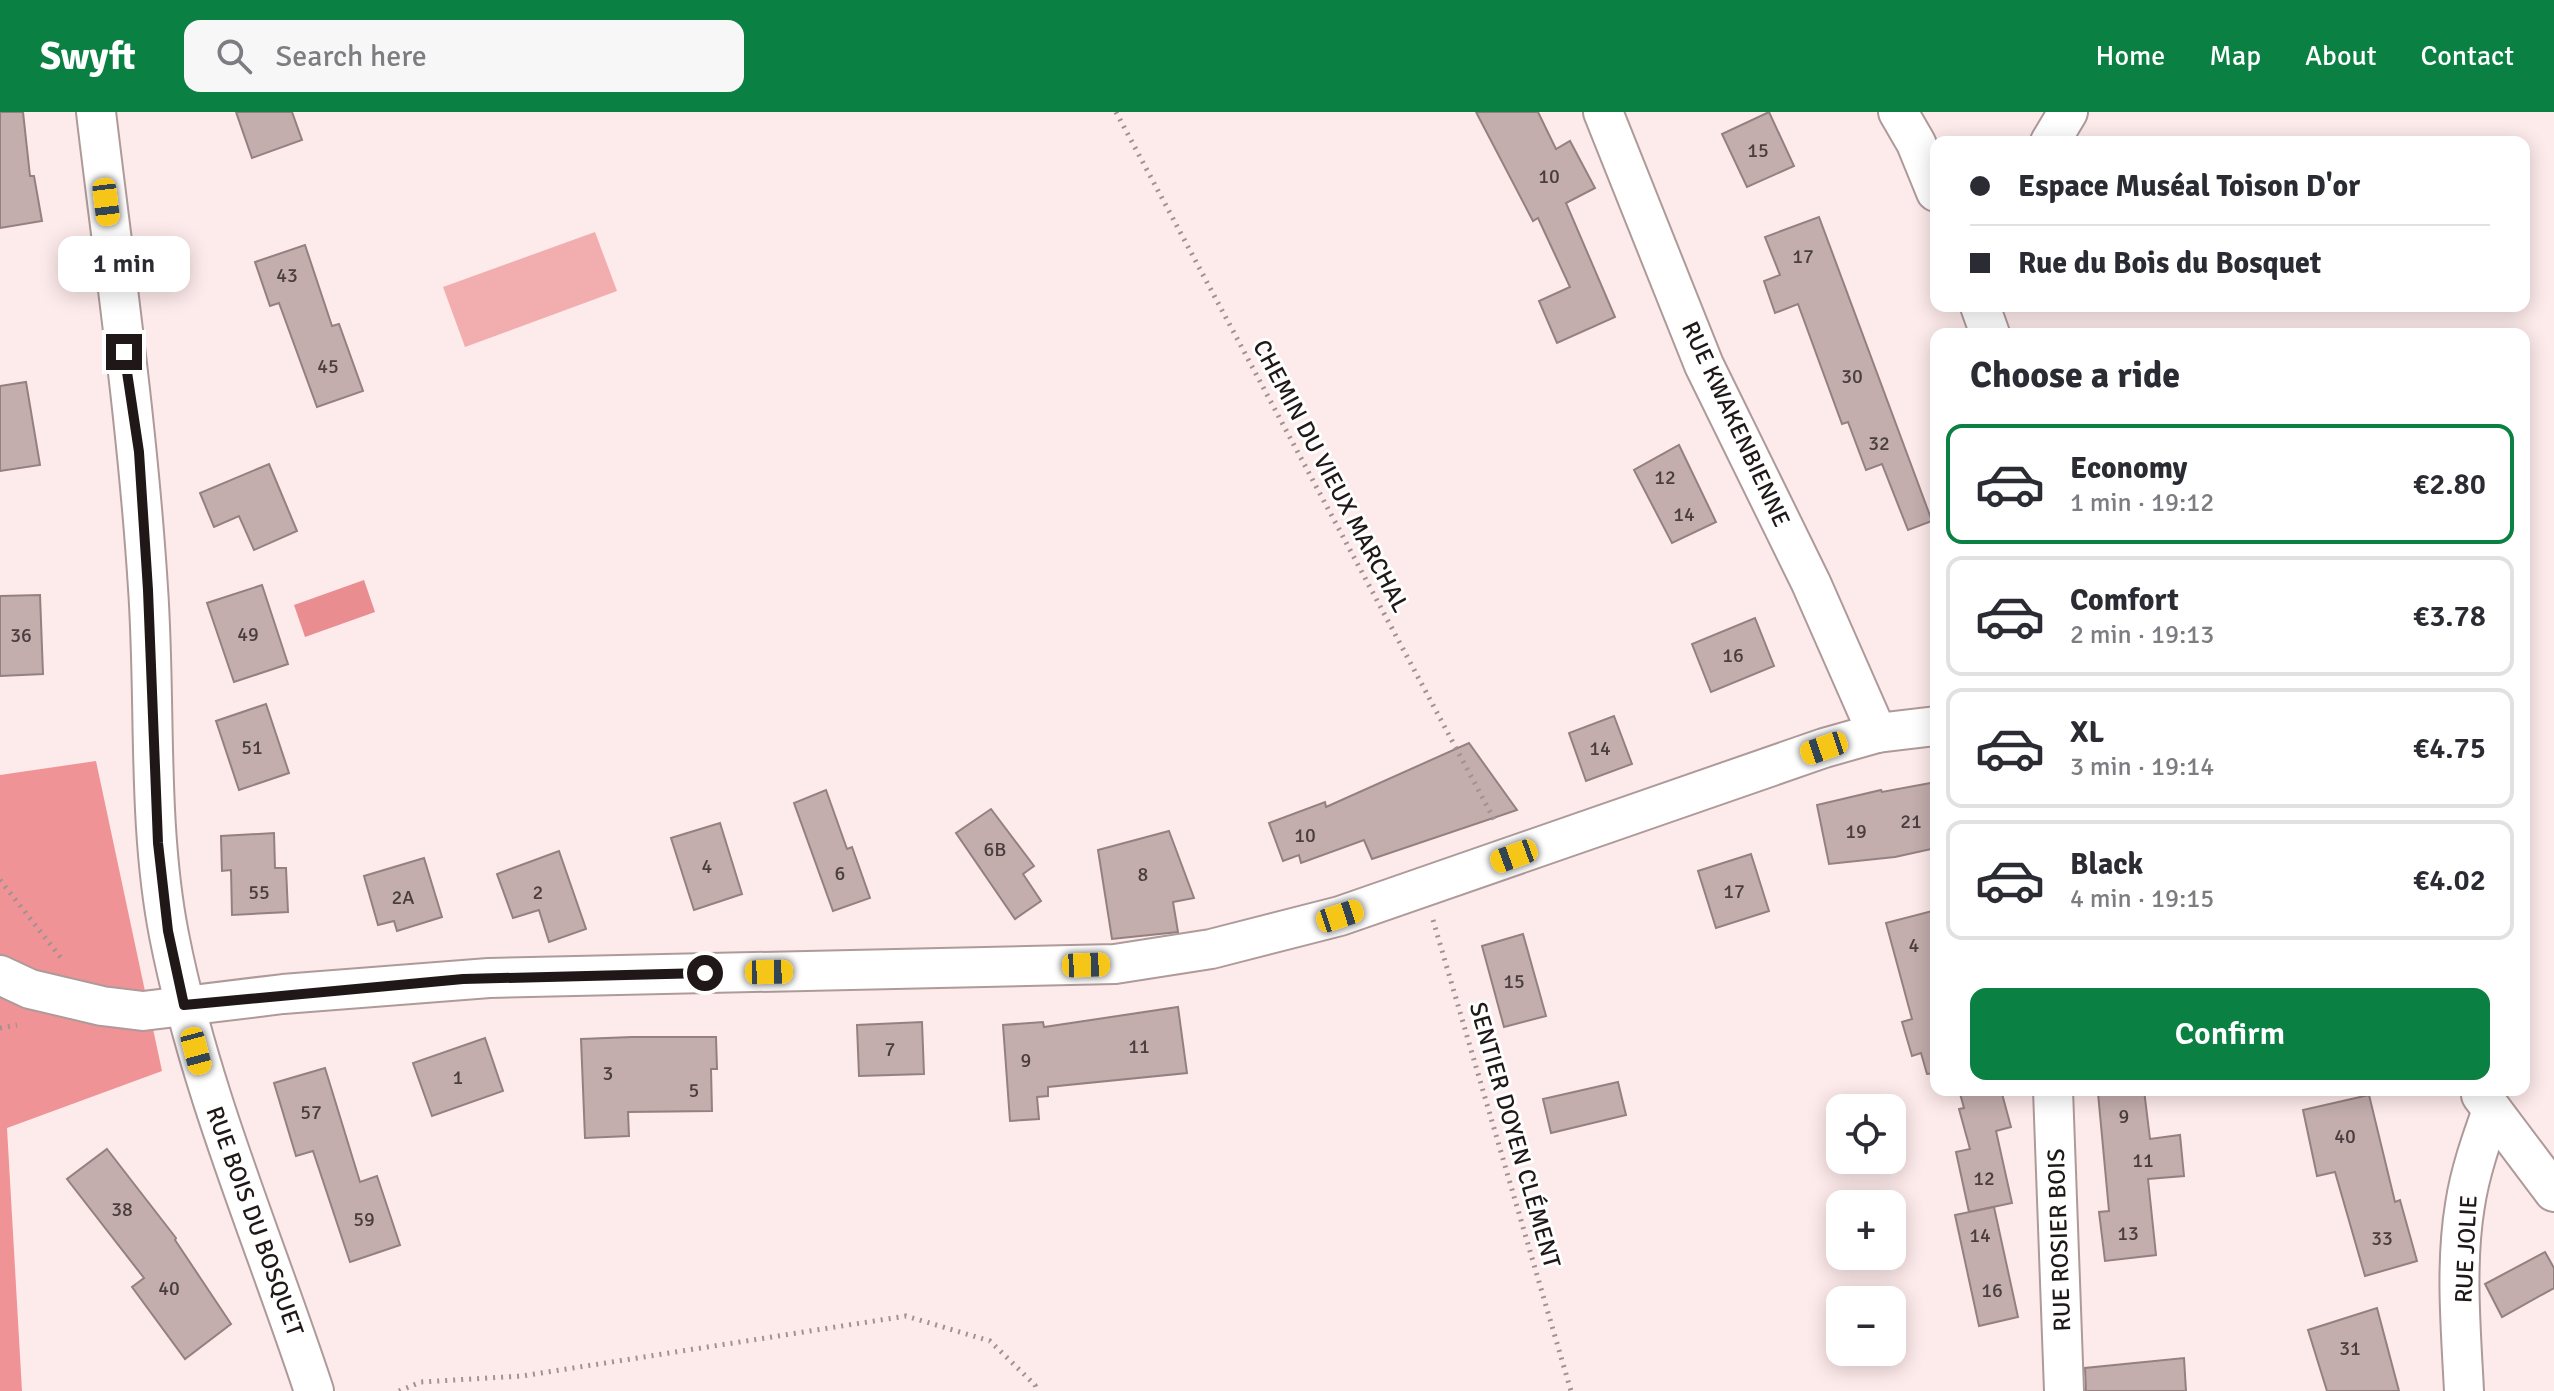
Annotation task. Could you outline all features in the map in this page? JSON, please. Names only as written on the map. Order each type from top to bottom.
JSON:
[{"type":"street","name":"RUE BOIS DU BOSQUET","points":[[96,112],[139,452],[158,843],[168,931],[202,1073],[314,1391]]},
{"type":"street","name":"RUE KWAKENBIENNE","points":[[1603,112],[1704,365],[1811,583],[1877,733]]},
{"type":"street","points":[[1898,112],[1916,143],[1930,177]]},
{"type":"street","points":[[2054,136],[2068,112]]},
{"type":"street","points":[[0,975],[30,989],[102,1006],[143,1011],[369,986],[489,978],[1115,964],[1265,937],[1423,889],[1824,748],[1877,733],[1930,727]]},
{"type":"street","name":"RUE ROSIER BOIS","points":[[2053,1096],[2064,1391]]},
{"type":"street","points":[[2484,1100],[2548,1175]]},
{"type":"street","name":"RUE JOLIE","points":[[2464,1391],[2461,1275],[2464,1207],[2484,1100]]},
{"type":"path","name":"CHEMIN DU VIEUX MARCHAL","points":[[1116,112],[1514,856]]},
{"type":"path","points":[[0,880],[63,960]]},
{"type":"path","name":"SENTIER DOYEN CLÉMENT","points":[[1423,889],[1571,1391]]},
{"type":"path","points":[[399,1391],[421,1382],[522,1376],[906,1316],[990,1341],[1035,1385],[1037,1391]]},
{"type":"shaded area","points":[[595,232],[617,291],[465,347],[443,287]]},
{"type":"shaded area","points":[[364,580],[375,612],[305,637],[294,605]]},
{"type":"shaded area","points":[[96,761],[162,1071],[7,1128],[22,1391],[0,1391],[0,775]]},
{"type":"building","points":[[0,112],[23,112],[30,176],[34,176],[42,221],[0,228]]},
{"type":"building","points":[[236,112],[292,112],[302,140],[252,158]]},
{"type":"building","points":[[1476,112],[1538,112],[1556,149],[1570,141],[1595,188],[1566,203],[1615,317],[1557,343],[1539,301],[1570,287],[1538,218],[1533,221]]},
{"type":"building","points":[[1769,112],[1794,166],[1747,187],[1722,134]]},
{"type":"building","points":[[1819,217],[1930,522],[1908,530],[1882,464],[1866,470],[1848,422],[1842,424],[1798,304],[1775,313],[1764,281],[1780,275],[1765,237]]},
{"type":"building","points":[[305,245],[332,326],[339,324],[363,391],[317,407],[279,303],[270,306],[255,262]]},
{"type":"building","points":[[26,382],[40,465],[0,471],[0,386]]},
{"type":"building","points":[[1679,445],[1716,522],[1672,543],[1634,470]]},
{"type":"building","points":[[269,464],[297,531],[254,550],[239,516],[214,527],[200,493]]},
{"type":"building","points":[[262,585],[288,664],[234,682],[207,603]]},
{"type":"building","points":[[40,595],[43,674],[0,676],[0,596]]},
{"type":"building","points":[[1755,618],[1774,666],[1711,692],[1692,644]]},
{"type":"building","points":[[266,704],[289,773],[239,790],[216,721]]},
{"type":"building","points":[[1614,716],[1632,764],[1586,781],[1569,733]]},
{"type":"building","points":[[1469,743],[1517,810],[1372,859],[1364,840],[1301,863],[1299,855],[1283,861],[1269,823],[1325,802],[1326,807]]},
{"type":"building","points":[[1930,783],[1930,849],[1895,857],[1829,864],[1817,805]]},
{"type":"building","points":[[826,790],[847,849],[852,847],[870,898],[833,911],[794,803]]},
{"type":"building","points":[[991,809],[1034,866],[1023,874],[1041,901],[1015,919],[956,833]]},
{"type":"building","points":[[720,823],[742,894],[694,910],[671,838]]},
{"type":"building","points":[[1169,831],[1194,898],[1173,902],[1178,932],[1112,939],[1098,850]]},
{"type":"building","points":[[274,833],[275,868],[286,868],[288,912],[232,915],[231,870],[222,871],[221,836]]},
{"type":"building","points":[[559,851],[586,929],[549,942],[539,910],[513,918],[497,874]]},
{"type":"building","points":[[1751,854],[1769,911],[1716,928],[1698,871]]},
{"type":"building","points":[[424,858],[442,917],[397,931],[394,921],[378,925],[364,876]]},
{"type":"building","points":[[1930,912],[1930,1074],[1927,1074],[1921,1053],[1912,1056],[1902,1022],[1912,1019],[1886,923]]},
{"type":"building","points":[[1523,934],[1546,1016],[1504,1027],[1482,946]]},
{"type":"building","points":[[1178,1007],[1187,1073],[1048,1087],[1048,1096],[1037,1097],[1039,1119],[1010,1121],[1003,1025],[1043,1022],[1044,1027]]},
{"type":"building","points":[[922,1022],[924,1074],[859,1076],[857,1025]]},
{"type":"building","points":[[716,1037],[717,1069],[711,1069],[712,1111],[628,1112],[629,1136],[585,1138],[581,1039]]},
{"type":"building","points":[[485,1038],[503,1091],[432,1116],[413,1063]]},
{"type":"building","points":[[325,1068],[360,1182],[377,1176],[400,1245],[350,1262],[313,1151],[296,1156],[274,1083]]},
{"type":"building","points":[[1618,1082],[1626,1115],[1551,1133],[1543,1099]]},
{"type":"building","points":[[1961,1096],[2003,1096],[2011,1127],[1996,1131],[2012,1203],[1969,1212],[1956,1152],[1970,1149],[1959,1109],[1964,1108]]},
{"type":"building","points":[[2098,1096],[2145,1096],[2150,1139],[2180,1135],[2184,1176],[2148,1179],[2156,1255],[2105,1261],[2099,1212],[2109,1211]]},
{"type":"building","points":[[2369,1096],[2395,1202],[2400,1200],[2417,1261],[2365,1276],[2335,1172],[2317,1176],[2303,1110]]},
{"type":"building","points":[[107,1149],[176,1238],[231,1324],[185,1359],[132,1287],[144,1278],[67,1179]]},
{"type":"building","points":[[1994,1207],[2018,1317],[1979,1326],[1955,1215]]},
{"type":"building","points":[[2545,1252],[2554,1268],[2554,1288],[2502,1317],[2485,1284]]},
{"type":"building","points":[[2377,1308],[2399,1391],[2327,1391],[2308,1330]]},
{"type":"building","points":[[2184,1358],[2186,1391],[2086,1391],[2085,1368]]},
{"type":"route","points":[[124,352],[139,452],[158,843],[168,931],[184,1005],[463,979],[705,973]]}]
